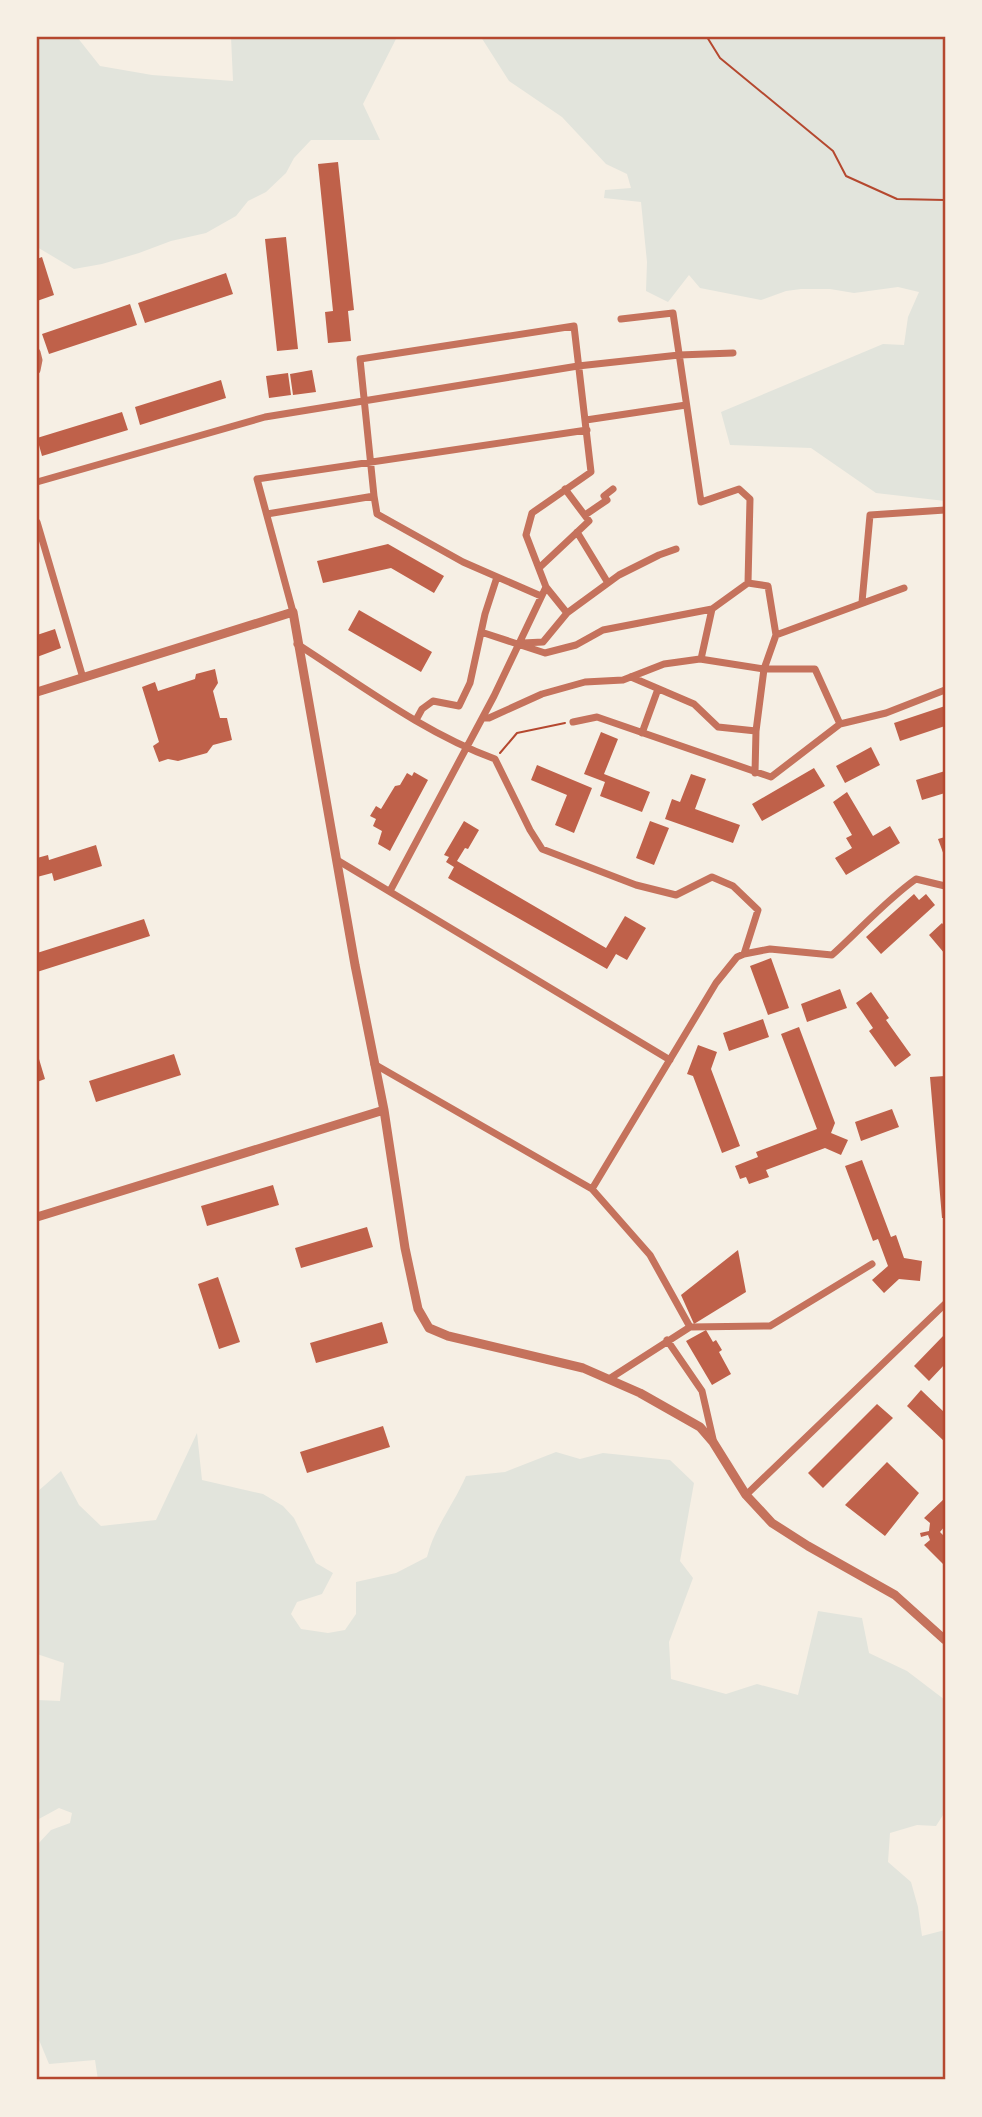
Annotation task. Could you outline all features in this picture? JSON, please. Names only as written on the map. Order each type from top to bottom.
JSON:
[{"type":"street","points":[[621,319],[673,313],[701,502],[739,489],[750,499],[748,583]]},
{"type":"street","points":[[541,596],[463,562],[377,514],[360,359],[574,326],[591,472],[532,513],[526,535],[546,587],[567,613]]},
{"type":"street","points":[[37,352],[37,370]]},
{"type":"street","points":[[37,482],[265,417],[579,366],[679,355],[733,353]]},
{"type":"street","points":[[586,420],[686,405]]},
{"type":"street","points":[[587,430],[257,479],[293,612],[418,1309],[429,1328],[448,1336],[583,1368],[655,1400],[700,1427],[713,1442],[746,1495],[772,1523],[807,1546],[895,1595],[945,1640]]},
{"type":"street","points":[[539,568],[589,521],[565,489]]},
{"type":"street","points":[[585,515],[607,500],[604,496],[613,489]]},
{"type":"street","points":[[267,514],[374,496]]},
{"type":"street","points":[[862,602],[870,515],[945,510]]},
{"type":"street","points":[[37,522],[83,678]]},
{"type":"street","points":[[577,532],[608,583]]},
{"type":"street","points":[[519,643],[543,642],[567,613],[619,575],[649,559],[676,549]]},
{"type":"street","points":[[416,720],[422,709],[433,701],[459,706],[470,683],[497,577]]},
{"type":"street","points":[[481,632],[545,653],[576,645],[603,630],[712,610],[748,583],[768,586],[776,635],[764,669],[756,731],[755,773]]},
{"type":"street","points":[[390,891],[482,718],[546,587]]},
{"type":"street","points":[[776,635],[904,588]]},
{"type":"street","points":[[701,659],[712,610]]},
{"type":"street","points":[[37,692],[293,612]]},
{"type":"street","points":[[297,644],[416,720],[466,748],[495,759],[542,849],[636,885],[676,895],[712,877],[733,886],[758,910],[744,954]]},
{"type":"street","points":[[482,718],[489,718],[542,695],[585,682],[623,680],[664,664],[701,659],[764,669],[815,669],[840,724]]},
{"type":"street","points":[[630,677],[694,704],[718,727],[756,731]]},
{"type":"street","points":[[642,733],[658,689]]},
{"type":"street","points":[[573,722],[597,717],[771,777],[840,724],[886,713],[945,690]]},
{"type":"street","points":[[337,860],[670,1060]]},
{"type":"street","points":[[592,1189],[720,977],[737,957],[770,949],[832,955],[863,928],[895,893],[916,879],[945,886]]},
{"type":"street","points":[[374,1064],[592,1189],[650,1255],[690,1327]]},
{"type":"street","points":[[37,1217],[384,1110]]},
{"type":"street","points":[[610,1379],[690,1327],[770,1326],[872,1264]]},
{"type":"street","points":[[746,1495],[945,1304]]},
{"type":"street","points":[[667,1340],[702,1391],[713,1442]]},
{"type":"path","points":[[707,37],[720,58],[833,151],[846,176],[897,199],[945,200]]},
{"type":"path","points":[[495,759],[517,733],[573,722]]},
{"type":"shaded area","points":[[37,37],[77,37],[100,66],[152,75],[233,81],[231,37],[397,37],[363,104],[380,140],[311,140],[294,158],[286,173],[266,192],[248,201],[236,216],[206,233],[171,241],[102,264],[74,269],[37,247]]},
{"type":"shaded area","points":[[481,37],[945,37],[945,501],[876,493],[811,448],[730,445],[721,412],[883,344],[904,345],[908,317],[919,292],[898,287],[854,293],[830,289],[801,289],[761,300],[700,288],[689,275],[668,302],[646,291],[647,262],[641,202],[604,198],[605,190],[631,188],[627,174],[606,164],[562,117],[509,81]]},
{"type":"shaded area","points":[[197,1433],[202,1480],[263,1494],[283,1506],[294,1518],[316,1563],[333,1573],[322,1594],[297,1602],[291,1614],[301,1629],[328,1633],[345,1630],[356,1614],[356,1582],[396,1573],[427,1557],[434,1536],[466,1476],[505,1472],[556,1452],[580,1459],[603,1453],[670,1460],[694,1483],[680,1561],[693,1578],[669,1642],[671,1679],[726,1694],[757,1684],[798,1695],[818,1611],[862,1618],[869,1653],[907,1671],[945,1700],[945,1812],[936,1826],[917,1825],[890,1833],[888,1862],[911,1882],[922,1936],[945,1930],[945,2080],[98,2080],[95,2060],[49,2064],[37,2035],[37,1845],[51,1830],[70,1823],[72,1813],[59,1808],[37,1820],[37,1700],[60,1701],[64,1663],[37,1654],[37,1492],[61,1471],[79,1505],[101,1526],[156,1520]]},
{"type":"building","points":[[338,162],[354,310],[348,311],[351,341],[328,343],[325,312],[333,311],[318,164]]},
{"type":"building","points":[[286,237],[298,349],[277,351],[265,239]]},
{"type":"building","points":[[42,257],[54,295],[37,301],[37,259]]},
{"type":"building","points":[[226,273],[233,294],[145,323],[138,303]]},
{"type":"building","points":[[130,304],[137,325],[49,354],[42,334]]},
{"type":"building","points":[[312,370],[316,392],[293,395],[290,374]]},
{"type":"building","points":[[288,373],[291,395],[269,398],[266,376]]},
{"type":"building","points":[[221,380],[226,398],[140,425],[135,407]]},
{"type":"building","points":[[122,412],[128,430],[42,456],[37,438]]},
{"type":"building","points":[[388,544],[444,576],[434,593],[391,568],[323,583],[317,561]]},
{"type":"building","points":[[359,610],[432,652],[421,672],[348,630]]},
{"type":"building","points":[[55,629],[61,648],[37,657],[37,635]]},
{"type":"building","points":[[215,669],[218,683],[213,691],[220,718],[227,718],[232,740],[213,745],[207,753],[178,761],[168,759],[159,762],[153,746],[159,742],[142,687],[155,682],[158,691],[195,679],[196,674]]},
{"type":"building","points":[[945,706],[945,726],[900,741],[894,723]]},
{"type":"building","points":[[601,732],[618,739],[604,774],[650,792],[642,812],[600,796],[605,782],[584,774]]},
{"type":"building","points":[[871,747],[880,765],[845,783],[836,766]]},
{"type":"building","points":[[537,765],[592,788],[574,833],[555,825],[567,795],[531,780]]},
{"type":"building","points":[[814,768],[825,786],[762,821],[752,804]]},
{"type":"building","points":[[945,771],[945,793],[922,800],[916,780]]},
{"type":"building","points":[[414,772],[428,780],[390,851],[378,844],[382,831],[373,826],[376,819],[370,816],[376,806],[381,809],[395,786],[400,785],[407,773],[412,776]]},
{"type":"building","points":[[691,774],[706,779],[695,809],[740,825],[733,843],[665,819],[672,799],[680,802]]},
{"type":"building","points":[[847,792],[873,836],[890,826],[900,843],[846,875],[835,858],[852,848],[846,838],[852,835],[833,802]]},
{"type":"building","points":[[464,821],[479,830],[457,861],[606,948],[625,916],[646,928],[627,960],[616,954],[607,969],[448,878],[454,867],[446,862],[449,857],[444,855]]},
{"type":"building","points":[[650,821],[669,828],[654,865],[636,858]]},
{"type":"building","points":[[945,837],[945,858],[938,839]]},
{"type":"building","points":[[96,845],[102,866],[54,881],[52,873],[37,877],[37,858],[48,855],[49,860]]},
{"type":"building","points":[[914,894],[919,900],[926,894],[935,905],[881,954],[866,937]]},
{"type":"building","points":[[144,919],[150,936],[37,972],[37,953]]},
{"type":"building","points":[[942,923],[945,927],[945,954],[929,935]]},
{"type":"building","points":[[771,958],[789,1008],[768,1015],[750,966]]},
{"type":"building","points":[[840,989],[847,1008],[807,1022],[801,1004]]},
{"type":"building","points":[[871,992],[889,1018],[886,1020],[911,1055],[895,1067],[869,1031],[873,1028],[856,1003]]},
{"type":"building","points":[[763,1019],[769,1037],[729,1051],[723,1033]]},
{"type":"building","points":[[799,1027],[835,1123],[831,1133],[848,1140],[841,1155],[825,1148],[766,1170],[769,1177],[749,1184],[746,1177],[740,1179],[735,1166],[758,1157],[756,1152],[817,1129],[781,1034]]},
{"type":"building","points":[[698,1045],[717,1052],[711,1069],[740,1146],[722,1153],[693,1076],[687,1074]]},
{"type":"building","points":[[174,1054],[181,1075],[96,1102],[89,1081]]},
{"type":"building","points":[[37,1059],[45,1079],[37,1082]]},
{"type":"building","points":[[945,1076],[945,1218],[942,1218],[930,1077]]},
{"type":"building","points":[[892,1109],[899,1127],[861,1141],[855,1122]]},
{"type":"building","points":[[862,1160],[891,1237],[896,1235],[904,1258],[922,1261],[920,1281],[899,1279],[884,1293],[872,1280],[888,1266],[878,1239],[873,1241],[845,1166]]},
{"type":"building","points":[[273,1185],[279,1205],[207,1226],[201,1206]]},
{"type":"building","points":[[367,1227],[373,1247],[301,1268],[295,1248]]},
{"type":"building","points":[[738,1250],[746,1292],[694,1324],[681,1295]]},
{"type":"building","points":[[218,1277],[240,1342],[219,1349],[198,1284]]},
{"type":"building","points":[[382,1322],[388,1343],[316,1363],[310,1343]]},
{"type":"building","points":[[706,1330],[722,1350],[719,1352],[731,1374],[712,1385],[686,1341]]},
{"type":"building","points":[[945,1334],[945,1364],[929,1381],[914,1366]]},
{"type":"building","points":[[921,1390],[945,1413],[945,1442],[907,1406]]},
{"type":"building","points":[[877,1404],[893,1418],[823,1488],[808,1473]]},
{"type":"building","points":[[383,1426],[390,1447],[307,1473],[300,1452]]},
{"type":"building","points":[[887,1462],[919,1493],[885,1536],[845,1505]]},
{"type":"building","points":[[945,1498],[945,1526],[940,1532],[945,1537],[945,1566],[924,1545],[930,1540],[928,1535],[921,1537],[920,1533],[929,1531],[930,1523],[924,1518]]}]
